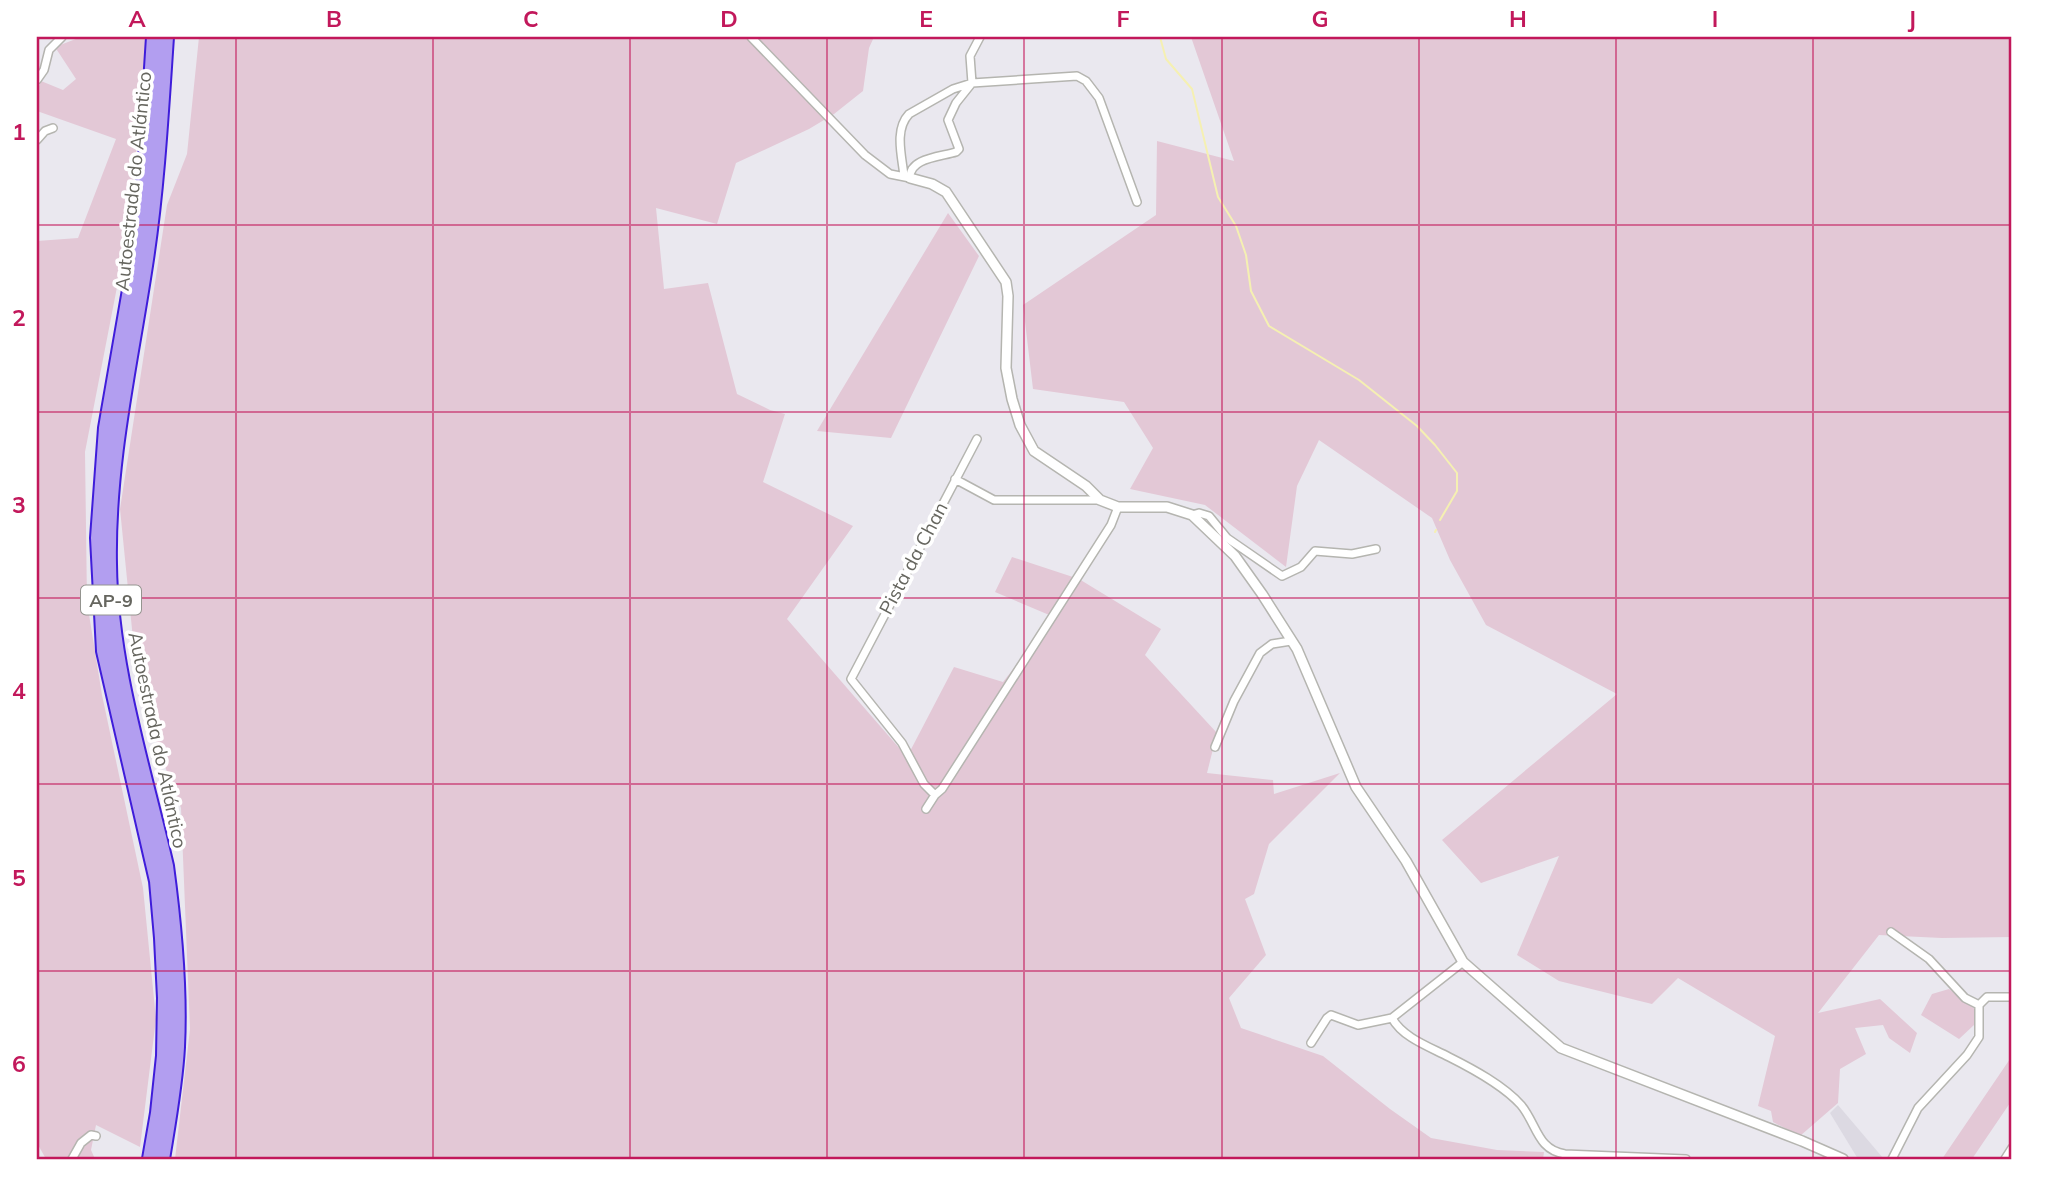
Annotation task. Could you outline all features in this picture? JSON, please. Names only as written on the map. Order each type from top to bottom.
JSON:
[{"type":"highway","name":"Autoestrada do Atlántico","points":[[150,1159],[164,1056],[162,939],[157,881],[104,651],[98,538],[106,428],[137,248],[145,176],[154,37]]},
{"type":"highway","name":"Autoestrada do Atlántico","points":[[162,1159],[177,1048],[174,944],[166,866],[116,650],[109,563],[110,497],[116,436],[146,258],[159,143],[166,37]]},
{"type":"street","points":[[37,80],[44,70],[49,50],[62,37]]},
{"type":"street","points":[[751,37],[865,155],[890,174],[932,184],[946,191],[1006,282],[1006,368],[1012,399],[1026,438],[1034,451],[1086,486],[1100,500]]},
{"type":"street","points":[[907,177],[916,163],[958,151],[948,120],[956,103],[972,83],[970,56],[980,37]]},
{"type":"street","points":[[907,177],[900,134],[906,116],[953,89],[972,83],[1070,75],[1086,81],[1099,98],[1137,202]]},
{"type":"street","points":[[37,140],[45,131],[53,128]]},
{"type":"street","name":"Pista da Chan","points":[[935,795],[924,784],[902,743],[851,679],[977,439]]},
{"type":"street","points":[[955,479],[994,500],[1100,500],[1118,507],[1167,508],[1192,515],[1235,556],[1291,641],[1356,787],[1406,861],[1463,962],[1561,1048],[1843,1159]]},
{"type":"street","points":[[926,809],[942,789],[1089,560],[1111,525],[1118,507]]},
{"type":"street","points":[[1192,515],[1199,513],[1209,516],[1227,538],[1282,576],[1301,567],[1315,551],[1352,554],[1376,549]]},
{"type":"street","points":[[1215,747],[1234,701],[1260,653],[1272,644],[1291,641]]},
{"type":"street","points":[[1891,932],[1929,960],[1965,998],[1979,1005]]},
{"type":"street","points":[[1311,1043],[1331,1015],[1358,1025],[1392,1018],[1463,962]]},
{"type":"street","points":[[1892,1159],[1918,1108],[1967,1055],[1979,1037],[1979,1005],[1987,997],[2012,997]]},
{"type":"street","points":[[1392,1018],[1396,1025],[1412,1038],[1465,1065],[1514,1098],[1530,1116],[1538,1135],[1550,1151],[1613,1158],[1686,1159]]},
{"type":"street","points":[[72,1159],[81,1143],[91,1135],[96,1136]]},
{"type":"street","points":[[2005,1159],[2012,1148]]},
{"type":"shaded area","points":[[81,37],[146,37],[139,128],[124,251],[85,452],[87,602],[102,695],[143,888],[156,1019],[140,1147],[96,1125],[91,1150],[95,1159],[46,1159],[37,1143],[37,241],[78,238],[116,139],[37,111],[37,91],[41,81],[63,90],[76,79],[55,47]]},
{"type":"shaded area","points":[[199,37],[874,37],[869,48],[863,91],[834,114],[809,129],[736,163],[717,224],[656,208],[664,289],[708,283],[737,394],[785,414],[763,482],[853,526],[787,619],[907,757],[954,667],[1003,682],[1054,617],[995,592],[1012,557],[1079,579],[1161,629],[1145,655],[1217,733],[1207,773],[1273,780],[1274,794],[1340,773],[1269,844],[1254,894],[1245,899],[1266,955],[1229,998],[1241,1028],[1323,1056],[1431,1138],[1497,1150],[1544,1152],[1543,1159],[175,1159],[190,1029],[181,808],[139,699],[120,509],[167,205],[187,154]]},
{"type":"shaded area","points":[[1191,37],[2012,37],[2012,937],[1879,935],[1818,1013],[1880,999],[1917,1033],[1910,1053],[1889,1038],[1883,1025],[1855,1028],[1866,1054],[1840,1069],[1838,1103],[1800,1136],[1773,1122],[1771,1111],[1758,1106],[1775,1036],[1678,978],[1652,1004],[1559,981],[1517,955],[1559,856],[1481,883],[1442,840],[1617,694],[1486,625],[1450,560],[1432,518],[1319,440],[1297,486],[1286,567],[1205,505],[1130,489],[1153,448],[1124,402],[1033,389],[1023,305],[1156,215],[1157,141],[1234,161]]},
{"type":"shaded area","points":[[948,213],[979,256],[891,438],[817,431]]},
{"type":"shaded area","points":[[1949,989],[1975,1009],[1974,1025],[1959,1039],[1921,1015],[1932,994]]},
{"type":"shaded area","points":[[2012,1056],[2012,1100],[1972,1159],[1942,1159]]},
{"type":"shaded area","points":[[1838,1105],[1882,1159],[1858,1159],[1830,1113]]},
{"type":"waterway","points":[[1160,37],[1166,59],[1192,89],[1218,197],[1236,226],[1246,255],[1251,291],[1269,326],[1359,380],[1417,426],[1435,445],[1457,473],[1457,491],[1440,520]]}]
